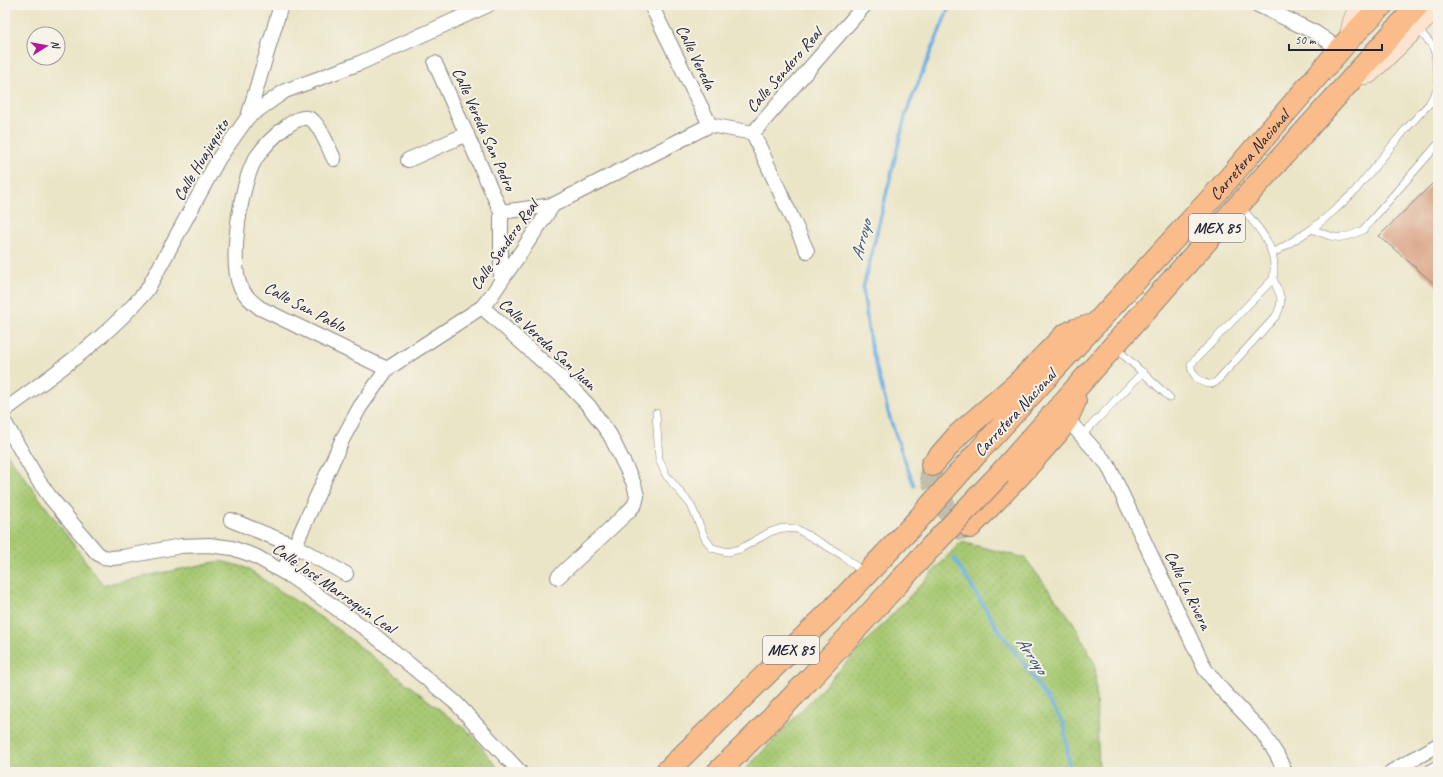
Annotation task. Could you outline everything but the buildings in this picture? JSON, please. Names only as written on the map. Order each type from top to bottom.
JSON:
[{"type":"highway","name":"Carretera Nacional","points":[[666,772],[833,610],[914,524],[978,452],[1217,192],[1345,45],[1382,5]]},
{"type":"highway","name":"Carretera Nacional","points":[[718,772],[842,644],[1000,474],[1113,345],[1418,5]]},
{"type":"highway","points":[[932,465],[959,434],[1018,383],[1065,335],[1075,330],[1097,324]]},
{"type":"highway","name":"MEX 85","points":[[970,527],[1020,475],[1058,432],[1067,419],[1086,376]]},
{"type":"main road","points":[[1345,45],[1355,13],[1362,5]]},
{"type":"main road","points":[[1350,80],[1369,74],[1438,8]]},
{"type":"street","points":[[248,117],[281,5]]},
{"type":"street","name":"Calle Huajuquito","points":[[5,410],[92,345],[131,309],[147,290],[219,158],[248,117],[285,91],[360,63],[488,5]]},
{"type":"street","name":"Calle Vereda","points":[[651,5],[710,125]]},
{"type":"street","points":[[1258,5],[1316,33],[1345,45]]},
{"type":"street","name":"Calle Sendero Real","points":[[283,572],[343,438],[360,407],[387,369],[482,307],[554,205],[710,125],[753,134],[864,6]]},
{"type":"street","name":"Calle Vereda San Pedro","points":[[435,63],[501,212],[501,280]]},
{"type":"street","name":"Calle San Pablo","points":[[334,159],[317,126],[311,119],[303,118],[294,120],[275,135],[255,159],[245,183],[236,235],[237,270],[240,285],[246,295],[260,308],[387,369]]},
{"type":"street","points":[[408,160],[467,134]]},
{"type":"street","points":[[753,134],[807,251]]},
{"type":"street","points":[[501,212],[554,205]]},
{"type":"street","name":"Calle Vereda San Juan","points":[[482,307],[567,382],[589,406],[610,435],[634,484],[637,496],[635,504],[558,577]]},
{"type":"street","name":"Calle La Rivera","points":[[1067,419],[1108,465],[1205,669],[1222,690],[1262,732],[1277,755],[1285,772]]},
{"type":"street","name":"Calle José Marroquín Leal","points":[[5,423],[38,480],[50,497],[103,557],[123,557],[181,546],[209,545],[232,548],[255,556],[283,572],[369,631],[456,703],[520,772]]},
{"type":"street","points":[[231,520],[295,546],[346,574]]},
{"type":"street","points":[[1391,772],[1438,745]]},
{"type":"street","points":[[1431,772],[1438,768]]},
{"type":"lane","points":[[1417,28],[1432,45],[1435,53],[1438,81]]},
{"type":"lane","points":[[1272,254],[1312,229],[1354,192],[1405,130],[1430,104],[1438,88]]},
{"type":"lane","points":[[1312,229],[1331,237],[1349,237],[1363,230],[1438,144]]},
{"type":"lane","points":[[1239,204],[1264,234],[1272,254],[1275,269],[1272,279],[1191,364],[1190,369],[1192,373],[1205,384],[1212,385],[1216,382],[1276,316],[1281,306],[1281,296],[1272,279]]},
{"type":"lane","points":[[1113,345],[1170,398]]},
{"type":"lane","points":[[1082,435],[1143,372]]},
{"type":"lane","points":[[656,413],[659,459],[666,475],[691,505],[705,538],[712,548],[728,552],[740,549],[770,532],[782,528],[797,529],[842,555],[866,575]]},
{"type":"green space","points":[[5,451],[103,585],[220,561],[244,567],[332,625],[471,734],[501,772],[5,772]]},
{"type":"green space","points":[[961,542],[1025,558],[1073,622],[1095,664],[1099,772],[743,772]]},
{"type":"waterway","name":"Arroyo","points":[[914,486],[890,419],[870,342],[863,289],[906,113],[950,5]]},
{"type":"waterway","name":"Arroyo","points":[[954,558],[998,629],[1024,664],[1064,724],[1070,772]]},
{"type":"tunnel","points":[[932,465],[931,477],[944,504],[961,529],[969,528]]}]
